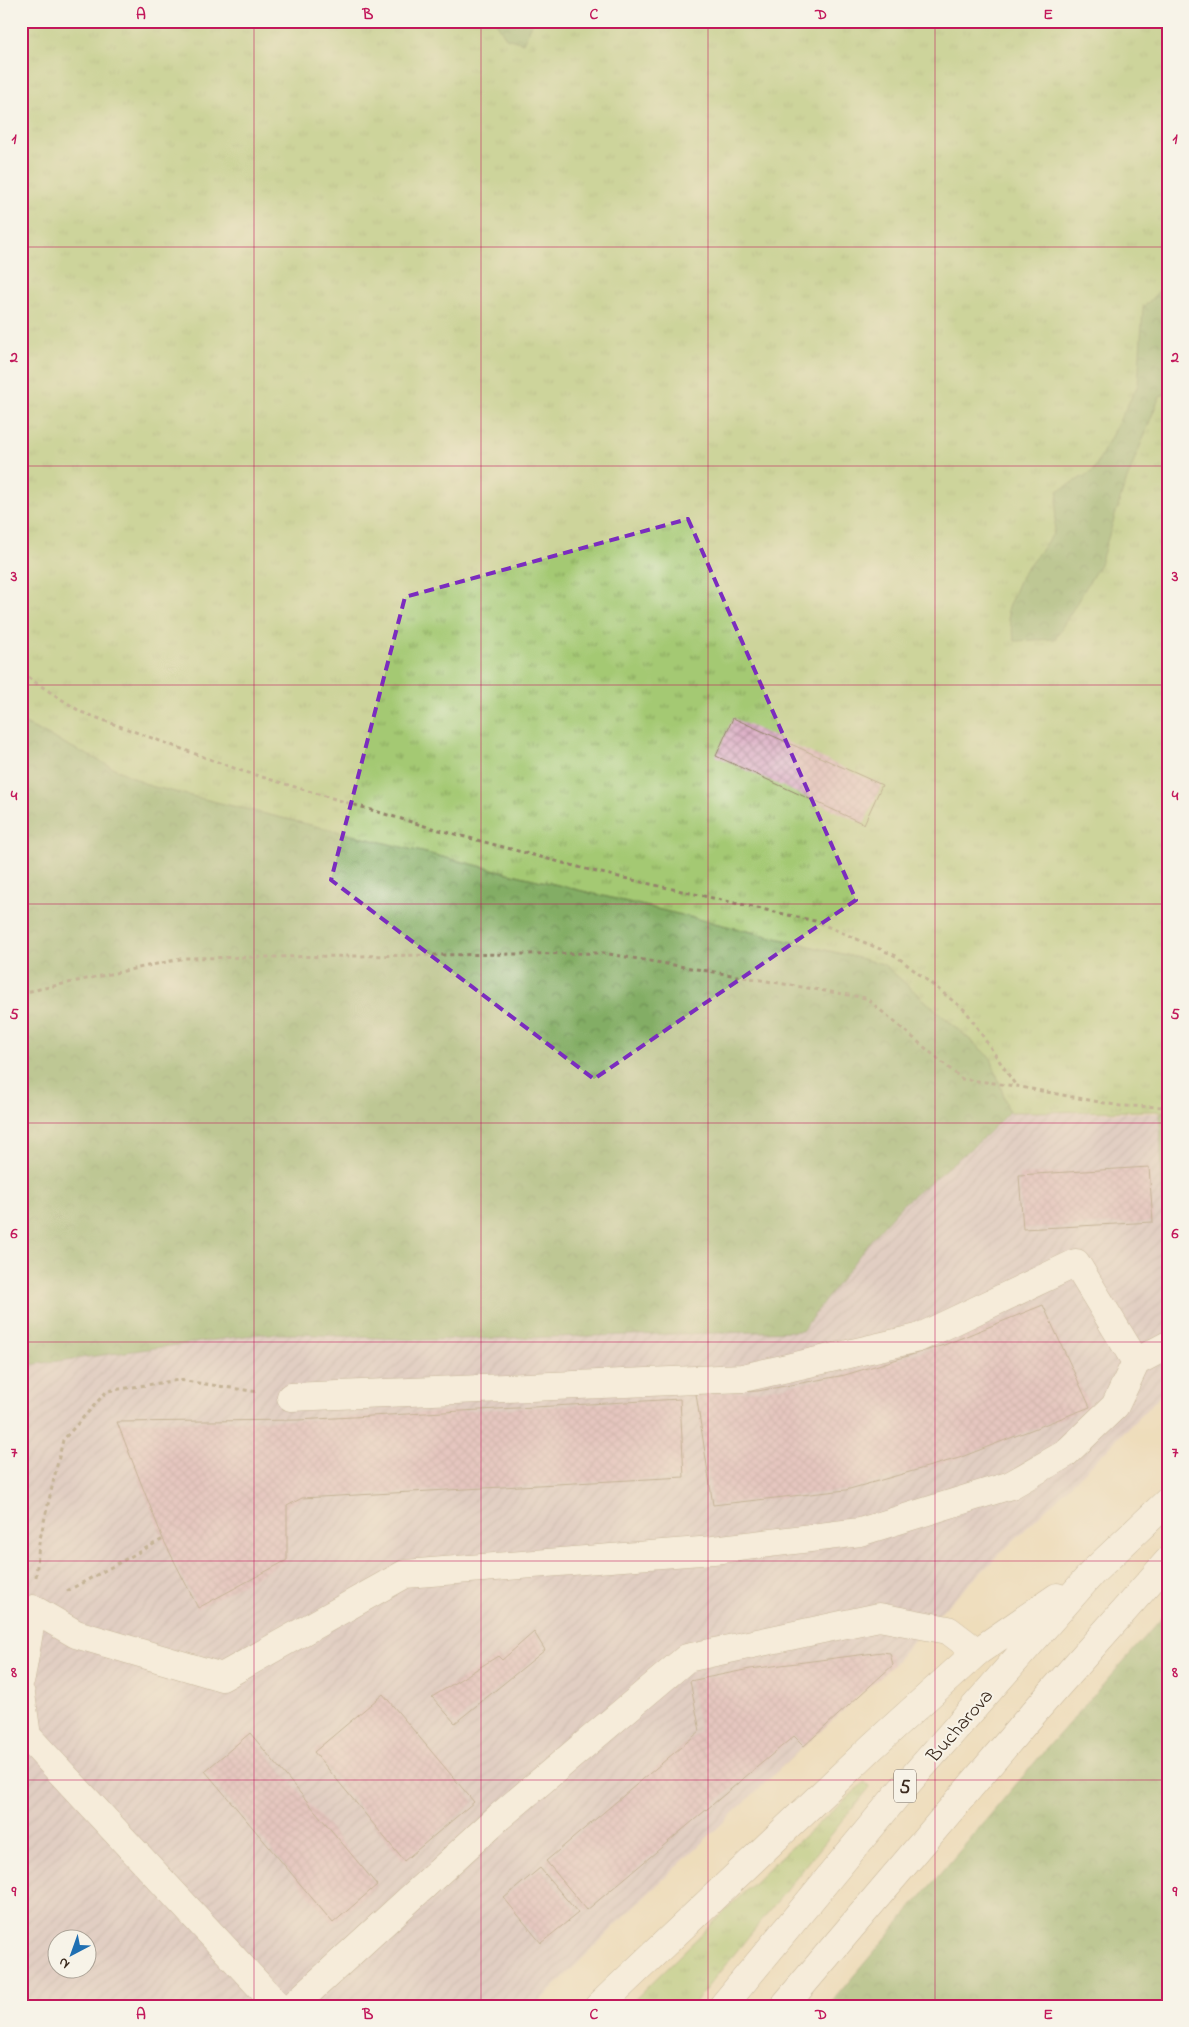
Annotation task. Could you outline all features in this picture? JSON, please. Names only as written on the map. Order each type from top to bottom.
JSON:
[{"type":"main road","points":[[291,1397],[743,1378],[918,1338],[1076,1264],[1136,1362]]},
{"type":"main road","points":[[21,1678],[33,1609],[76,1634],[222,1677],[405,1574],[713,1550],[860,1532],[1011,1485],[1065,1454],[1115,1406],[1136,1362],[1168,1345]]},
{"type":"main road","name":"Bucharova","points":[[723,2006],[898,1794],[1093,1572],[1168,1501]]},
{"type":"main road","points":[[791,2001],[1022,1726],[1168,1561]]},
{"type":"main road","points":[[599,2006],[873,1746],[978,1652],[1093,1572]]},
{"type":"main road","points":[[293,2006],[499,1817],[687,1658],[879,1618],[948,1630],[978,1652]]},
{"type":"main road","points":[[21,1694],[27,1736],[278,2006]]},
{"type":"path","points":[[21,673],[81,712],[242,771],[428,827],[597,872],[815,921],[896,956],[966,1011],[1016,1086]]},
{"type":"path","points":[[21,993],[185,958],[603,953],[866,998],[962,1079],[1016,1086],[1120,1106],[1168,1107]]},
{"type":"path","points":[[33,1609],[39,1542],[63,1440],[107,1391],[179,1380],[291,1397]]},
{"type":"path","points":[[33,1609],[163,1539]]},
{"type":"highlighted area","points":[[688,519],[856,900],[594,1079],[331,880],[405,597]]},
{"type":"shaded area","points":[[1009,1112],[1160,1113],[1164,1240],[1168,1253],[1168,1385],[1158,1398],[1084,1472],[926,1626],[893,1665],[804,1746],[634,1907],[535,2006],[21,2006],[21,1366],[260,1334],[421,1340],[802,1331],[874,1236],[903,1204],[980,1141]]},
{"type":"green space","points":[[21,21],[1168,21],[1168,1111],[1009,1112],[991,1058],[883,964],[150,786],[21,722]]},
{"type":"green space","points":[[495,21],[533,21],[523,43],[506,38]]},
{"type":"green space","points":[[1168,281],[1168,391],[1159,398],[1124,487],[1100,564],[1055,639],[1015,641],[1007,610],[1021,576],[1054,533],[1058,491],[1093,471],[1138,385],[1143,308]]},
{"type":"green space","points":[[21,722],[150,786],[883,964],[991,1058],[1009,1112],[980,1141],[903,1204],[874,1236],[802,1331],[421,1340],[260,1334],[21,1366]]},
{"type":"green space","points":[[1168,1111],[1168,1253],[1164,1240],[1160,1113]]},
{"type":"green space","points":[[1168,1611],[1168,2006],[828,2006],[1047,1748]]},
{"type":"green space","points":[[865,1782],[870,1787],[692,2006],[628,2006],[772,1865]]},
{"type":"building","points":[[733,718],[882,785],[864,824],[716,756]]},
{"type":"building","points":[[1149,1167],[1153,1222],[1023,1229],[1019,1175]]},
{"type":"building","points":[[1043,1305],[1090,1407],[959,1458],[846,1490],[713,1505],[696,1394],[758,1391],[845,1375],[944,1345]]},
{"type":"building","points":[[680,1399],[684,1477],[302,1498],[287,1506],[287,1560],[198,1608],[163,1539],[117,1422],[298,1420]]},
{"type":"building","points":[[534,1632],[545,1650],[455,1723],[432,1697],[498,1656],[502,1660]]},
{"type":"building","points":[[882,1652],[890,1653],[893,1665],[804,1746],[794,1736],[587,1910],[546,1861],[700,1731],[690,1681],[750,1669]]},
{"type":"building","points":[[383,1694],[474,1802],[404,1861],[314,1752]]},
{"type":"building","points":[[250,1733],[377,1885],[333,1923],[205,1771]]},
{"type":"building","points":[[540,1868],[578,1913],[541,1943],[504,1898]]}]
